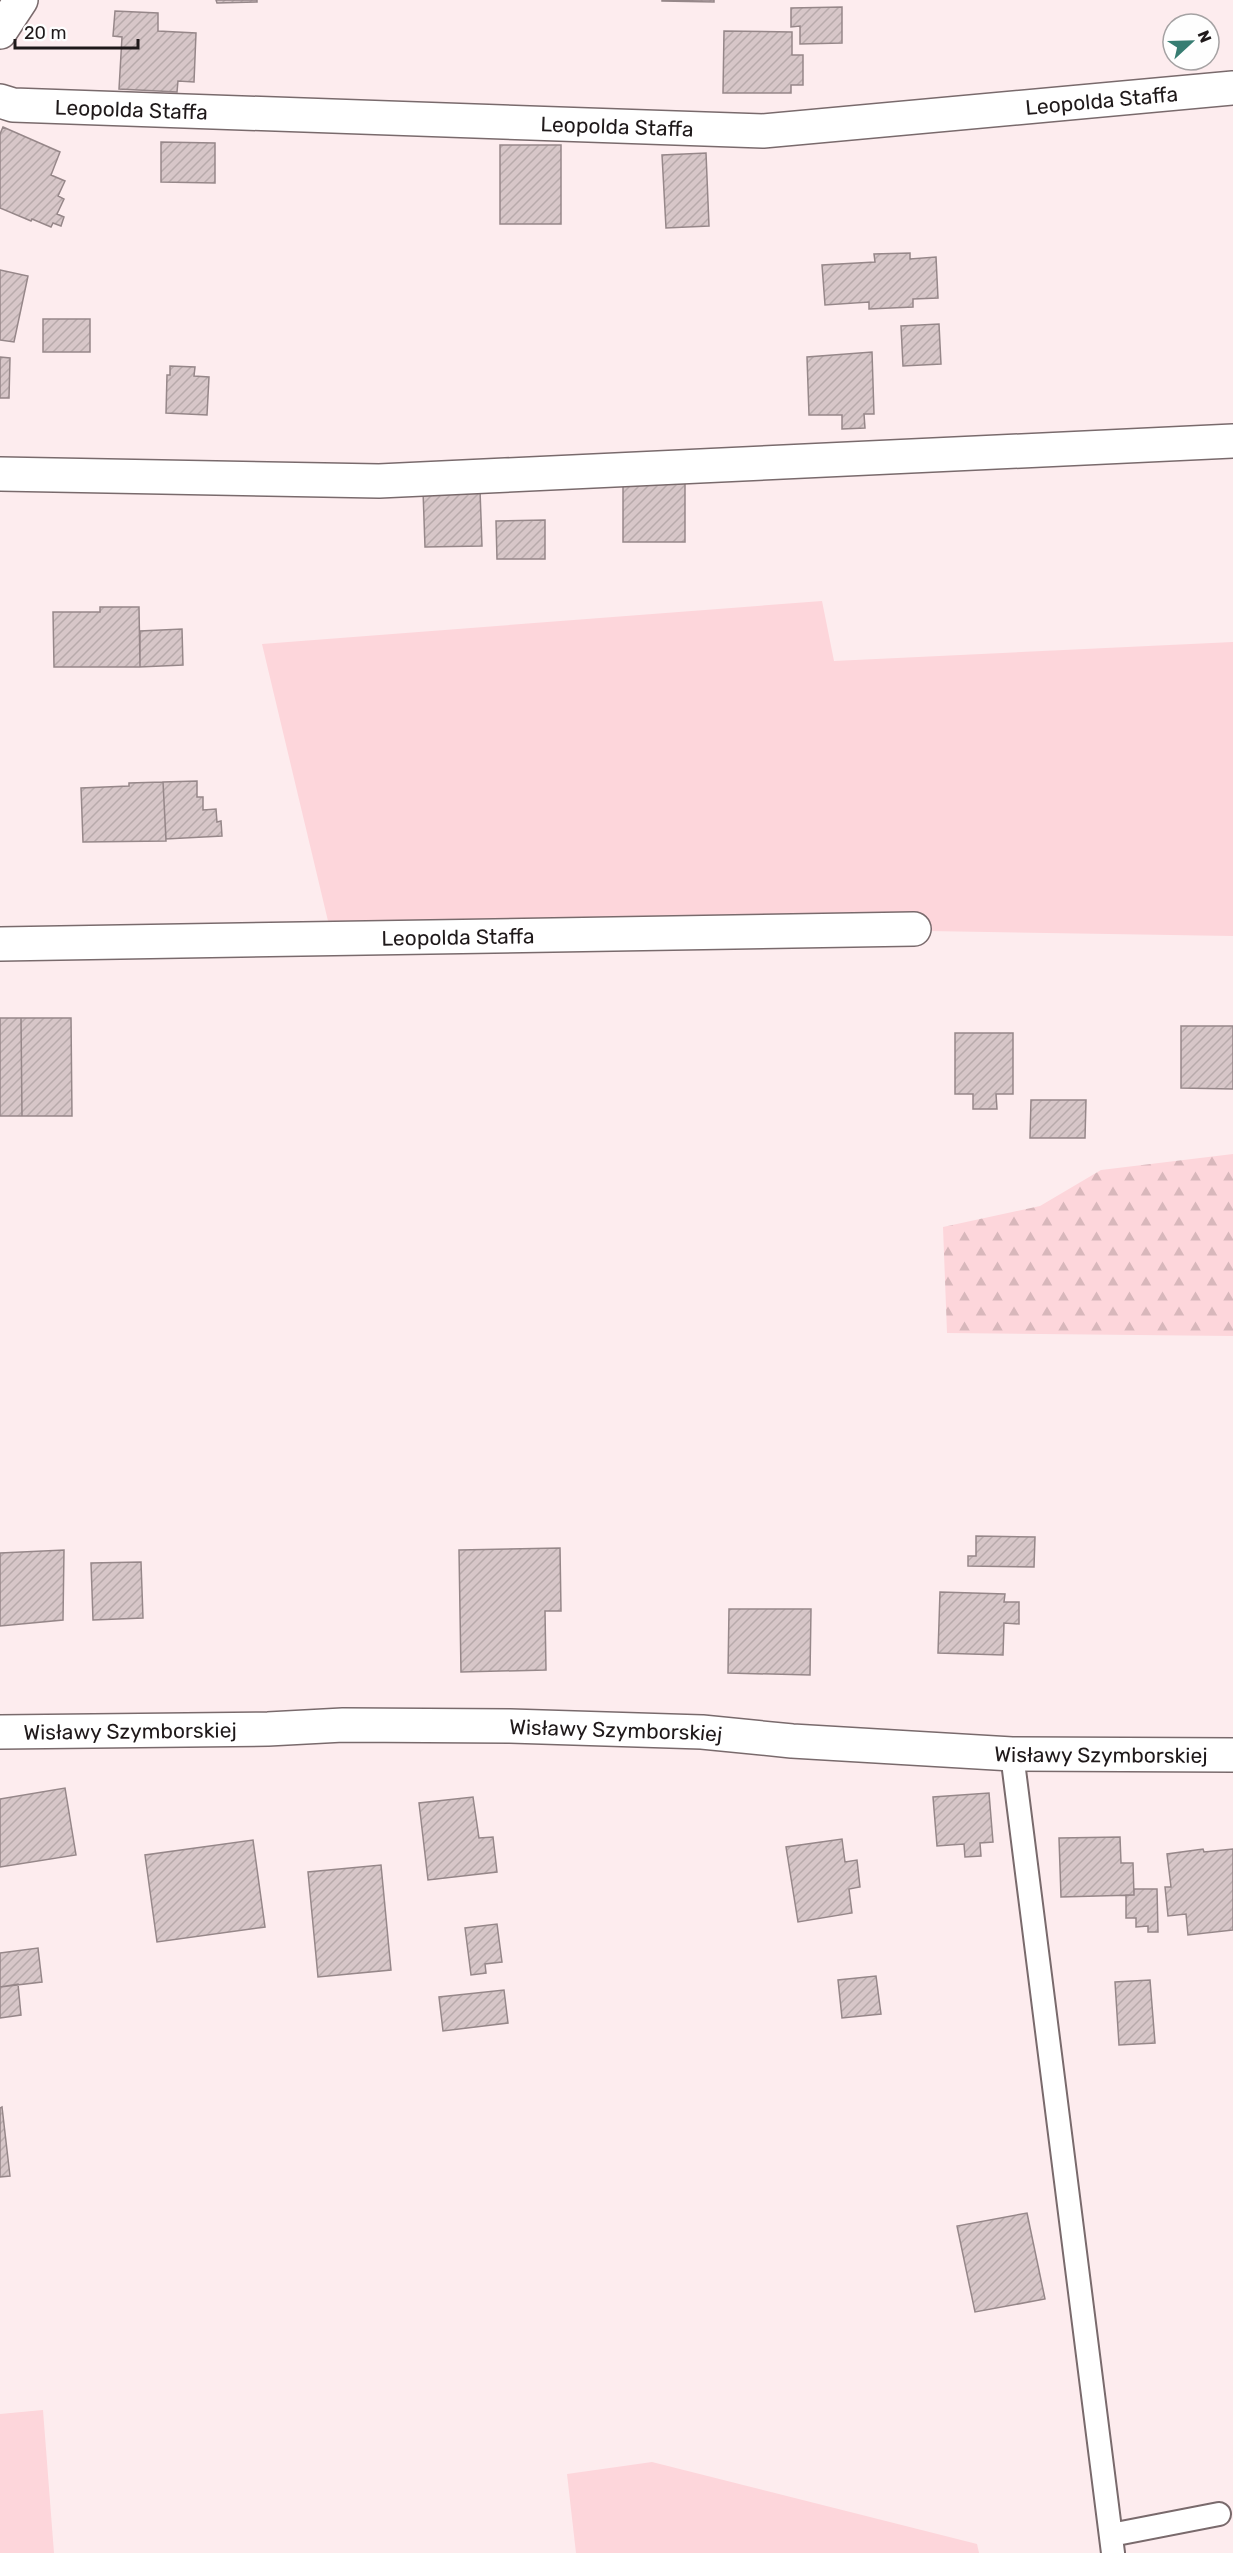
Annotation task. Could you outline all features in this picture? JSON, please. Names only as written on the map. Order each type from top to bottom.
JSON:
[{"type":"street","points":[[0,32],[21,0]]},
{"type":"street","name":"Leopolda Staffa","points":[[0,101],[14,105],[763,131],[1233,88]]},
{"type":"street","points":[[0,474],[379,481],[1233,441]]},
{"type":"street","name":"Leopolda Staffa","points":[[0,945],[914,929]]},
{"type":"street","name":"Wisławy Szymborskiej","points":[[0,1732],[268,1729],[343,1725],[615,1728],[1012,1754],[1233,1755]]},
{"type":"lane","points":[[1012,1754],[1112,2544],[1219,2514]]},
{"type":"green space","points":[[822,601],[834,661],[1233,642],[1233,936],[328,921],[262,644]]},
{"type":"green space","points":[[1233,1154],[1233,1336],[947,1333],[943,1227],[1040,1206],[1101,1170]]},
{"type":"green space","points":[[43,2410],[54,2553],[0,2553],[0,2414]]},
{"type":"green space","points":[[652,2462],[977,2544],[979,2553],[576,2553],[567,2474]]},
{"type":"building","points":[[216,0],[257,0],[257,2],[217,3]]},
{"type":"building","points":[[714,0],[714,2],[662,1]]},
{"type":"building","points":[[842,7],[842,43],[800,44],[800,26],[791,27],[791,8]]},
{"type":"building","points":[[115,11],[158,13],[158,31],[196,33],[194,82],[178,81],[177,92],[119,89],[122,37],[113,36]]},
{"type":"building","points":[[724,31],[792,32],[792,55],[803,55],[803,85],[791,85],[791,93],[723,93]]},
{"type":"building","points":[[3,127],[60,152],[51,175],[65,181],[58,196],[64,199],[57,214],[64,217],[61,226],[53,223],[51,227],[0,208],[0,134]]},
{"type":"building","points":[[161,142],[215,143],[215,183],[161,182]]},
{"type":"building","points":[[500,145],[561,145],[561,224],[500,224]]},
{"type":"building","points":[[706,153],[709,226],[666,228],[662,155]]},
{"type":"building","points":[[910,253],[910,259],[936,257],[938,298],[913,299],[913,307],[869,309],[869,302],[825,305],[822,265],[875,262],[874,254]]},
{"type":"building","points":[[0,270],[28,276],[14,342],[0,340]]},
{"type":"building","points":[[43,319],[90,319],[90,352],[43,352]]},
{"type":"building","points":[[939,324],[941,364],[903,366],[901,326]]},
{"type":"building","points":[[872,352],[874,414],[864,414],[865,428],[842,429],[842,415],[809,415],[807,357]]},
{"type":"building","points":[[0,357],[10,358],[9,398],[0,398]]},
{"type":"building","points":[[170,366],[195,367],[194,376],[209,377],[207,415],[166,413],[167,375],[170,375]]},
{"type":"building","points":[[685,469],[685,542],[623,542],[623,481]]},
{"type":"building","points":[[480,490],[482,546],[425,547],[423,491]]},
{"type":"building","points":[[545,520],[545,559],[497,559],[496,521]]},
{"type":"building","points":[[100,607],[139,607],[140,667],[54,667],[53,612],[100,612]]},
{"type":"building","points":[[182,629],[183,665],[140,667],[140,631]]},
{"type":"building","points":[[197,781],[197,797],[203,797],[203,810],[216,809],[217,822],[221,821],[222,836],[166,839],[163,782]]},
{"type":"building","points":[[163,782],[166,841],[83,842],[81,788]]},
{"type":"building","points":[[0,1018],[21,1018],[22,1116],[0,1116]]},
{"type":"building","points":[[21,1018],[71,1018],[72,1116],[22,1116]]},
{"type":"building","points":[[1181,1026],[1233,1026],[1233,1089],[1181,1088]]},
{"type":"building","points":[[955,1033],[1013,1033],[1013,1094],[996,1094],[997,1109],[973,1109],[973,1094],[955,1094]]},
{"type":"building","points":[[1031,1100],[1086,1100],[1085,1138],[1030,1138]]},
{"type":"building","points":[[976,1536],[1035,1537],[1034,1567],[968,1566],[968,1556],[976,1556]]},
{"type":"building","points":[[560,1548],[561,1611],[545,1611],[546,1670],[461,1672],[459,1550]]},
{"type":"building","points":[[64,1550],[63,1620],[0,1626],[0,1553]]},
{"type":"building","points":[[141,1562],[143,1618],[93,1620],[91,1563]]},
{"type":"building","points":[[940,1592],[1005,1594],[1004,1602],[1019,1602],[1019,1624],[1004,1623],[1003,1655],[938,1653]]},
{"type":"building","points":[[729,1609],[811,1609],[810,1675],[728,1673]]},
{"type":"building","points":[[65,1788],[76,1855],[0,1867],[0,1799]]},
{"type":"building","points":[[989,1793],[993,1842],[980,1843],[981,1856],[965,1857],[964,1844],[937,1846],[933,1797]]},
{"type":"building","points":[[473,1797],[479,1838],[493,1837],[497,1872],[428,1880],[419,1803]]},
{"type":"building","points":[[1120,1837],[1121,1863],[1133,1863],[1134,1895],[1061,1897],[1059,1838]]},
{"type":"building","points":[[842,1839],[845,1862],[857,1860],[860,1887],[849,1889],[852,1913],[798,1922],[786,1847]]},
{"type":"building","points":[[253,1840],[265,1927],[157,1942],[145,1855]]},
{"type":"building","points":[[1203,1849],[1204,1852],[1233,1849],[1233,1930],[1188,1935],[1186,1914],[1168,1916],[1165,1887],[1171,1887],[1167,1854]]},
{"type":"building","points":[[381,1865],[391,1970],[318,1977],[308,1872]]},
{"type":"building","points":[[1134,1889],[1157,1889],[1158,1932],[1148,1932],[1148,1926],[1136,1927],[1136,1918],[1126,1918],[1126,1895],[1134,1895]]},
{"type":"building","points":[[497,1924],[502,1962],[485,1964],[486,1973],[471,1975],[465,1928]]},
{"type":"building","points":[[38,1948],[42,1982],[0,1987],[0,1953]]},
{"type":"building","points":[[876,1976],[881,2014],[842,2018],[838,1980]]},
{"type":"building","points":[[1150,1980],[1155,2043],[1119,2045],[1115,1982]]},
{"type":"building","points":[[18,1984],[21,2015],[0,2018],[0,1987]]},
{"type":"building","points":[[504,1990],[508,2023],[443,2031],[439,1997]]},
{"type":"building","points":[[2,2107],[10,2176],[0,2177],[0,2108]]},
{"type":"building","points":[[1027,2213],[1045,2299],[975,2312],[957,2226]]}]
